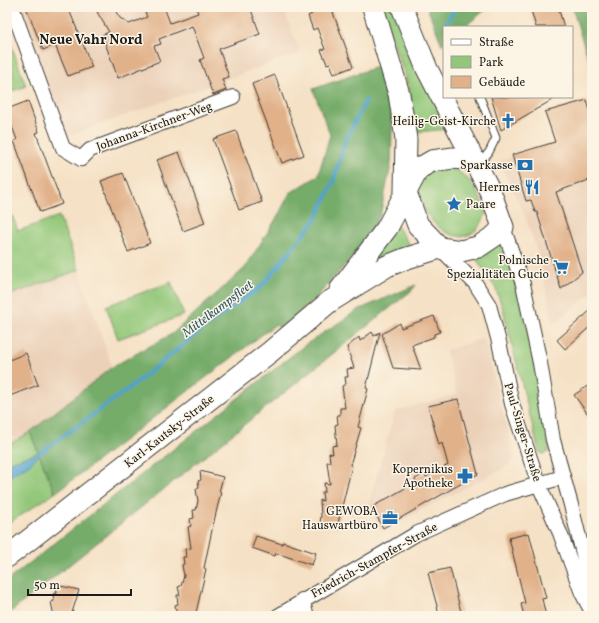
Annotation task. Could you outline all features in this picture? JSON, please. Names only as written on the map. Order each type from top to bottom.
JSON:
[{"type":"street","name":"Johanna-Kirchner-Weg","points":[[12,7],[63,148],[81,159],[90,150],[233,97]]},
{"type":"street","points":[[373,7],[399,94],[406,139],[405,190]]},
{"type":"street","points":[[402,7],[427,69],[490,191],[523,284],[540,363],[553,440],[592,590]]},
{"type":"street","name":"Karl-Kautsky-Straße","points":[[329,302],[351,276],[387,228],[405,190],[418,169],[432,161],[453,158],[476,163]]},
{"type":"street","name":"Paul-Singer-Straße","points":[[405,190],[418,225],[475,283],[489,305],[499,342],[512,404],[538,485],[560,533],[582,593],[592,611]]},
{"type":"street","name":"Karl-Kautsky-Straße","points":[[7,557],[270,352],[329,302],[387,266],[440,248],[461,251],[478,247],[503,227]]},
{"type":"street","name":"Friedrich-Stampfer-Straße","points":[[278,616],[302,600],[416,534],[505,494],[563,477]]},
{"type":"street","points":[[302,600],[307,616]]},
{"type":"street","name":"Paul-Singer-Straße","points":[[592,603],[592,611]]},
{"type":"lane","points":[[476,163],[489,152],[496,138],[480,98]]},
{"type":"shaded area","points":[[18,7],[283,7],[300,53],[65,137]]},
{"type":"shaded area","points":[[592,131],[592,293],[553,323],[539,257],[524,214],[499,161]]},
{"type":"shaded area","points":[[79,270],[112,367],[30,432],[7,446],[7,296]]},
{"type":"shaded area","points":[[484,338],[515,458],[506,467],[381,531],[368,506],[395,411],[457,394],[446,350]]},
{"type":"green space","points":[[381,7],[394,7],[450,129],[416,132],[409,88]]},
{"type":"green space","points":[[427,7],[489,7],[465,26],[443,26],[442,45]]},
{"type":"green space","points":[[572,7],[592,7],[592,71]]},
{"type":"green space","points":[[7,33],[26,86],[7,93],[7,79],[14,76],[7,58]]},
{"type":"green space","points":[[382,65],[391,96],[391,165],[380,216],[351,258],[315,299],[281,331],[276,324],[55,493],[30,432],[112,367],[172,334],[245,268],[276,219],[290,193],[318,176],[330,135],[313,89]]},
{"type":"green space","points":[[447,166],[468,179],[476,190],[486,213],[478,228],[467,235],[456,236],[444,231],[433,222],[425,210],[420,197],[419,182],[424,172]]},
{"type":"green space","points":[[7,202],[18,231],[59,216],[79,270],[7,296]]},
{"type":"green space","points":[[395,223],[413,250],[358,279]]},
{"type":"green space","points":[[499,238],[513,270],[530,340],[549,447],[548,452],[543,454],[539,452],[503,309],[495,287],[473,254]]},
{"type":"green space","points":[[171,282],[184,315],[118,339],[106,306]]},
{"type":"green space","points":[[416,285],[411,291],[7,615],[7,581],[305,345],[358,310]]},
{"type":"green space","points":[[30,432],[55,493],[7,524],[7,446]]},
{"type":"water","points":[[43,451],[30,464],[7,478],[7,463]]},
{"type":"building","points":[[26,7],[68,7],[92,67],[68,76],[55,45],[43,50]]},
{"type":"building","points":[[105,7],[113,7],[120,18],[129,24],[147,17],[143,7],[164,7],[170,23],[198,13],[196,7],[250,7],[260,34],[219,49],[229,77],[222,79],[226,90],[213,95],[200,60],[204,58],[192,26],[159,39],[161,44],[154,46],[160,61],[118,78],[102,35],[109,32],[97,12]]},
{"type":"building","points":[[309,7],[331,7],[353,67],[334,74],[330,63],[327,64],[321,50],[325,49],[317,28],[313,30],[308,16],[312,14]]},
{"type":"building","points":[[530,7],[558,7],[564,26],[536,26]]},
{"type":"building","points":[[275,75],[304,155],[282,163],[252,84]]},
{"type":"building","name":"Heilig-Geist-Kirche","points":[[491,98],[555,98],[501,130]]},
{"type":"building","points":[[587,100],[592,117],[592,179],[556,192],[582,272],[561,289],[537,212],[535,212],[531,200],[526,201],[512,155],[555,142],[545,112]]},
{"type":"building","points":[[28,101],[39,132],[36,133],[62,204],[40,212],[14,141],[17,140],[7,113],[7,109]]},
{"type":"building","points":[[236,131],[262,202],[239,210],[213,139]]},
{"type":"building","points":[[179,152],[205,223],[183,231],[157,160]]},
{"type":"building","points":[[123,173],[150,243],[128,252],[101,181]]},
{"type":"building","points":[[592,309],[592,325],[565,349],[557,340]]},
{"type":"building","points":[[434,316],[440,332],[434,334],[434,337],[412,345],[421,370],[393,368],[382,334],[400,323],[401,328]]},
{"type":"building","points":[[372,332],[374,336],[380,332],[358,427],[361,428],[350,465],[352,466],[337,527],[320,523],[320,500],[323,501],[322,492],[325,492],[324,483],[330,484],[327,462],[330,462],[329,453],[333,454],[332,446],[337,445],[335,425],[338,424],[337,415],[340,415],[340,408],[345,408],[342,386],[346,384],[345,377],[348,377],[347,369],[354,368],[347,347],[359,337],[360,341]]},
{"type":"building","points":[[26,353],[38,385],[7,397],[7,361]]},
{"type":"building","points":[[592,383],[592,420],[574,395]]},
{"type":"building","points":[[458,399],[478,474],[383,528],[372,507],[416,482],[415,479],[424,474],[426,477],[448,465],[442,443],[439,445],[428,406]]},
{"type":"building","points":[[200,471],[223,477],[219,492],[221,492],[195,616],[177,616],[175,605],[178,604],[177,595],[180,595],[178,587],[181,586],[184,576],[182,565],[184,564],[183,557],[186,557],[185,549],[191,548],[188,527],[191,526],[190,519],[194,518],[193,510],[196,510],[198,501],[196,489],[199,488],[198,481],[201,480]]},
{"type":"building","points":[[529,533],[546,598],[542,599],[546,616],[524,616],[521,604],[525,603],[509,538]]},
{"type":"building","points":[[256,536],[282,544],[283,542],[316,553],[312,565],[276,553],[275,556],[252,548]]},
{"type":"building","points":[[450,568],[462,616],[439,616],[428,573]]},
{"type":"building","points":[[56,585],[79,590],[71,616],[54,616],[51,602],[54,601],[53,594],[57,593]]},
{"type":"waterway","name":"Mittelkampsfleet","points":[[446,23],[456,7]]},
{"type":"waterway","name":"Mittelkampsfleet","points":[[40,453],[131,387],[210,323],[262,286],[316,219],[333,183],[345,141],[366,100]]},
{"type":"place","name":"Heilig-Geist-Kirche","points":[[508,121]]},
{"type":"place","name":"Sparkasse","points":[[525,165]]},
{"type":"place","name":"Hermes","points":[[532,187]]},
{"type":"place","name":"Paare","points":[[454,204]]},
{"type":"place","name":"Polnische Spezialitäten Gucio","points":[[561,267]]},
{"type":"place","name":"Kopernikus Apotheke","points":[[465,476]]},
{"type":"place","name":"GEWOBA Hauswartbüro","points":[[390,518]]},
{"type":"district","name":"Neue Vahr Nord","points":[[91,39]]}]
